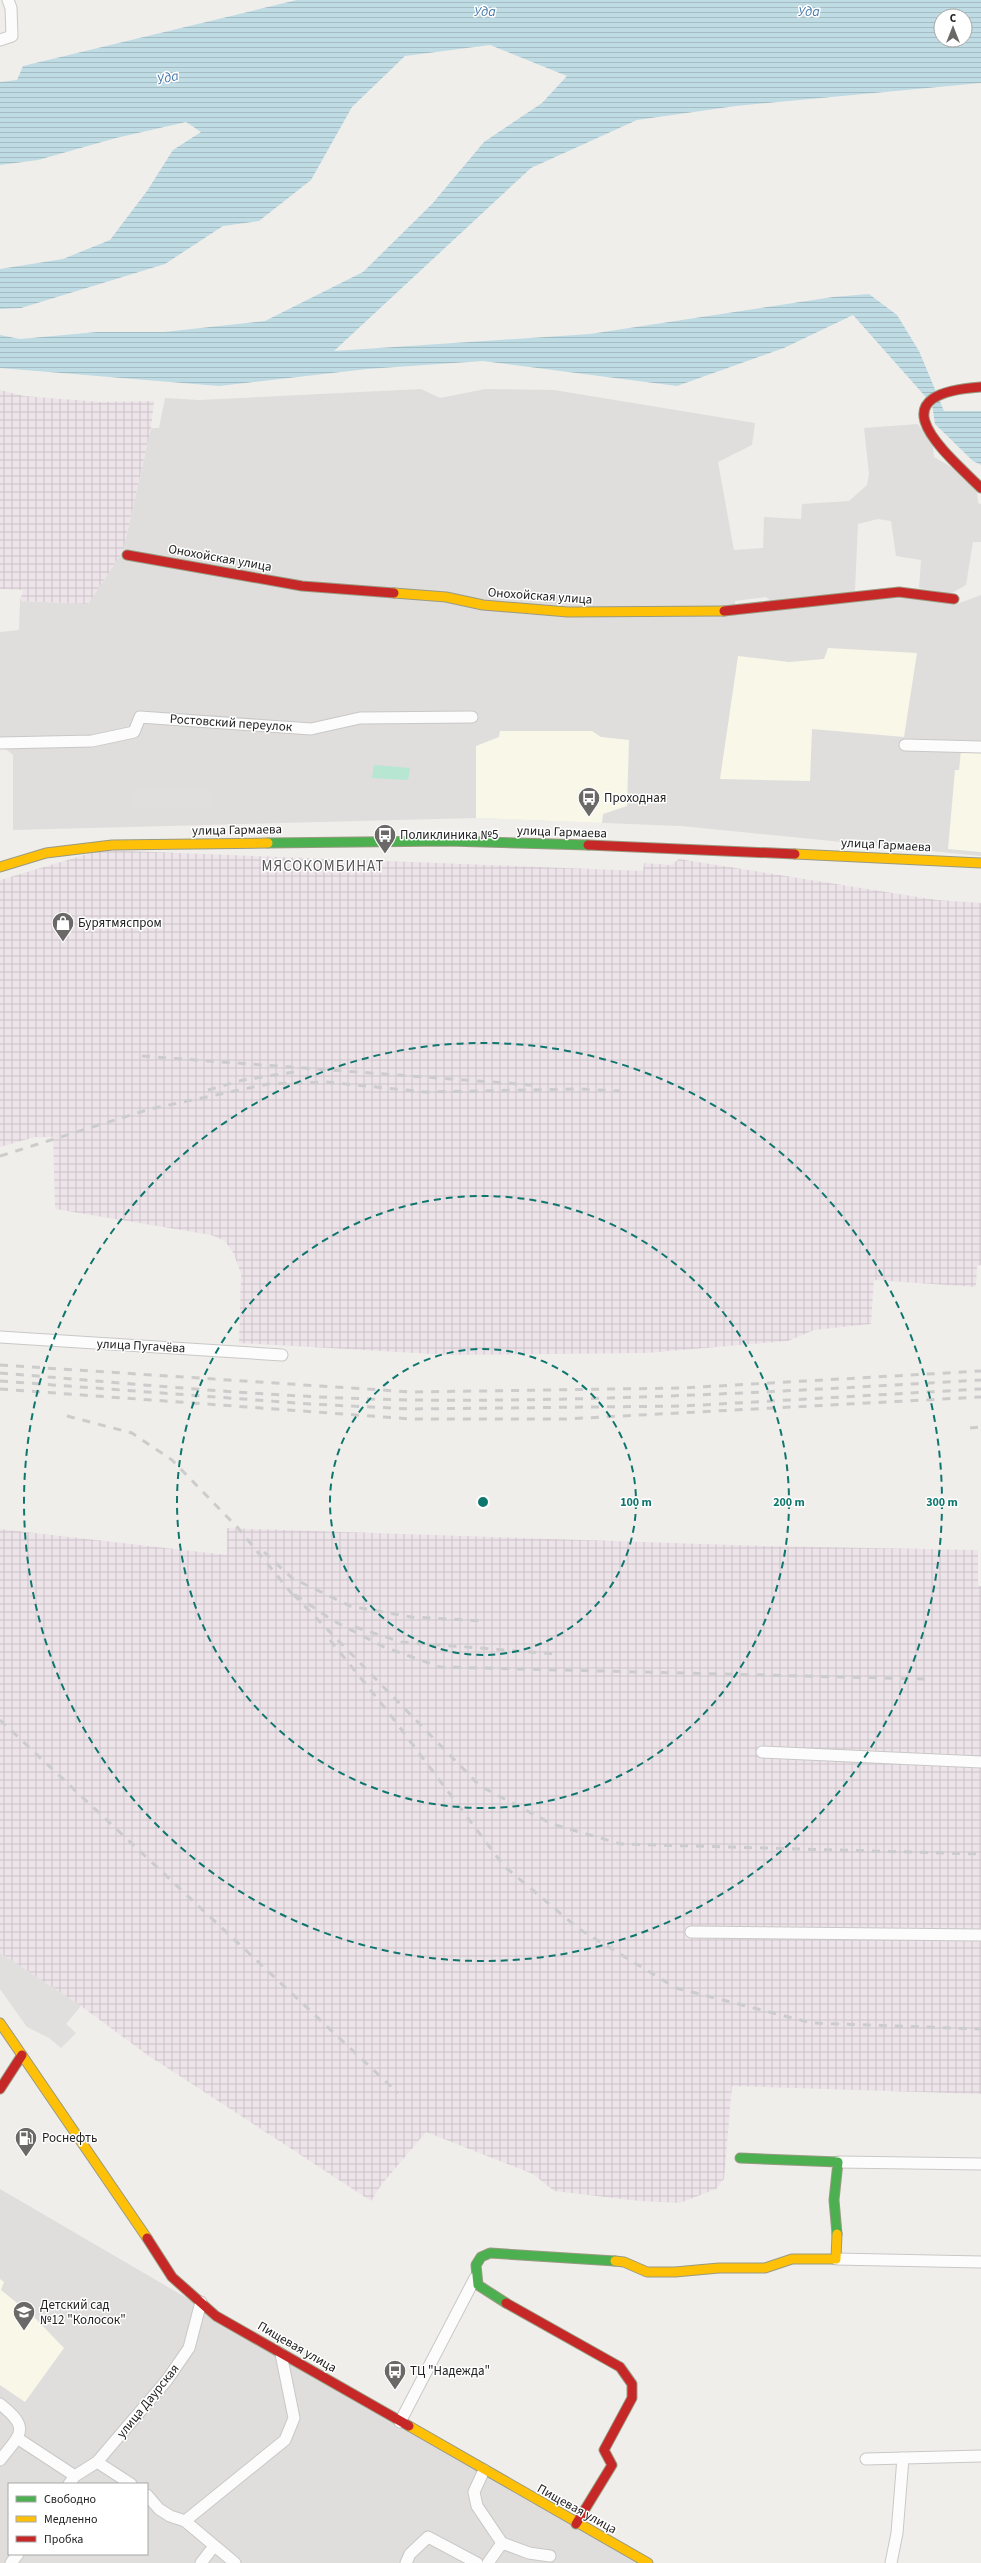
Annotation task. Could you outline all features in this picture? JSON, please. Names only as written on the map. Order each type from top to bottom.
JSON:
[{"type":"street","points":[[0,40],[12,36],[11,8],[8,0]]},
{"type":"street","points":[[981,387],[946,391],[926,401],[921,411],[921,420],[942,451],[981,488]]},
{"type":"street","name":"Онохойская улица","points":[[127,555],[302,586],[446,597],[483,605],[568,612],[708,613],[899,592],[954,599]]},
{"type":"street","name":"Ростовский переулок","points":[[0,742],[92,741],[134,732],[140,717],[310,729],[360,718],[472,717]]},
{"type":"street","points":[[905,745],[981,747]]},
{"type":"street","name":"улица Гармаева","points":[[0,867],[46,853],[112,845],[447,841],[671,848],[981,863]]},
{"type":"street","name":"улица Пугачёва","points":[[0,1337],[282,1355]]},
{"type":"street","points":[[762,1752],[981,1762]]},
{"type":"street","points":[[691,1932],[981,1935]]},
{"type":"street","name":"Пищевая улица","points":[[0,2023],[172,2277],[216,2316],[576,2524],[648,2563]]},
{"type":"street","points":[[0,2089],[22,2054]]},
{"type":"street","points":[[740,2158],[838,2162],[981,2164]]},
{"type":"street","points":[[836,2259],[838,2248],[834,2200],[838,2162]]},
{"type":"street","points":[[576,2524],[612,2465],[604,2450],[632,2398],[632,2384],[620,2367],[532,2319],[478,2285],[473,2270],[483,2255],[490,2253],[624,2262],[647,2272],[764,2268],[792,2259],[981,2262]]},
{"type":"street","points":[[400,2422],[475,2278]]},
{"type":"street","name":"улица Даурская","points":[[72,2480],[97,2462],[168,2380],[189,2348],[201,2302]]},
{"type":"street","points":[[185,2521],[285,2440],[294,2418],[281,2354]]},
{"type":"street","points":[[0,2404],[17,2418],[20,2425],[17,2438],[0,2460]]},
{"type":"street","points":[[17,2438],[72,2480]]},
{"type":"street","points":[[866,2459],[981,2456]]},
{"type":"street","points":[[891,2563],[898,2533],[903,2458]]},
{"type":"street","points":[[97,2462],[129,2483]]},
{"type":"street","points":[[484,2470],[474,2492],[477,2506],[502,2543],[529,2553],[550,2556]]},
{"type":"street","points":[[148,2496],[159,2509],[170,2516],[185,2521],[235,2563]]},
{"type":"street","points":[[406,2563],[410,2554],[428,2537],[477,2563]]},
{"type":"street","points":[[488,2563],[502,2543]]},
{"type":"street","points":[[201,2563],[214,2546]]},
{"type":"street","points":[[11,2563],[17,2555]]},
{"type":"shaded area","points":[[421,389],[440,398],[485,389],[554,390],[755,423],[752,445],[718,462],[734,550],[763,548],[764,517],[801,519],[802,504],[849,501],[867,485],[869,474],[864,428],[918,424],[933,448],[934,457],[955,469],[977,492],[978,503],[981,504],[981,542],[973,542],[966,585],[950,594],[919,588],[921,560],[896,556],[891,521],[878,519],[858,524],[855,591],[773,603],[766,597],[735,601],[736,615],[898,596],[957,604],[981,595],[981,856],[681,826],[476,818],[13,830],[13,755],[0,744],[0,632],[19,630],[20,601],[88,604],[123,551],[151,428],[159,428],[165,398],[199,400]]},
{"type":"shaded area","points":[[0,390],[24,396],[101,402],[154,401],[151,428],[123,551],[88,604],[20,601],[23,590],[0,589]]},
{"type":"shaded area","points":[[828,648],[917,653],[904,737],[812,729],[810,781],[720,779],[738,656],[789,662],[824,659]]},
{"type":"shaded area","points":[[500,731],[592,731],[601,737],[629,740],[627,806],[603,814],[602,823],[476,818],[476,746],[499,737]]},
{"type":"shaded area","points":[[961,750],[981,752],[981,852],[948,849],[955,770],[959,770]]},
{"type":"shaded area","points":[[132,787],[213,789],[212,809],[131,808]]},
{"type":"shaded area","name":"Бурятмяспром","points":[[101,850],[643,871],[644,863],[671,865],[679,859],[937,900],[981,903],[981,1265],[977,1266],[976,1287],[874,1280],[871,1324],[814,1330],[788,1341],[647,1353],[450,1355],[239,1343],[241,1274],[234,1254],[225,1241],[211,1235],[55,1209],[53,1137],[35,1137],[0,1147],[0,880]]},
{"type":"shaded area","points":[[227,1528],[765,1546],[978,1550],[978,1586],[981,1586],[981,2094],[732,2086],[724,2179],[716,2189],[680,2203],[639,2201],[554,2191],[533,2174],[426,2132],[382,2184],[371,2201],[146,2054],[81,2006],[0,1953],[0,1529],[227,1555]]},
{"type":"shaded area","points":[[0,1953],[81,2006],[66,2024],[76,2033],[61,2048],[49,2038],[27,2027],[0,1989]]},
{"type":"shaded area","points":[[0,2189],[641,2563],[0,2563]]},
{"type":"shaded area","name":"Детский сад №12 \"Колосок\"","points":[[0,2279],[4,2282],[1,2290],[33,2316],[64,2348],[25,2402],[0,2385]]},
{"type":"green space","points":[[374,765],[410,768],[408,780],[372,778]]},
{"type":"water","name":"Уда","points":[[297,0],[981,0],[981,83],[736,106],[637,120],[531,168],[334,351],[590,334],[833,297],[869,294],[897,315],[919,351],[944,411],[981,411],[981,465],[973,461],[935,424],[932,404],[853,315],[784,348],[677,386],[483,361],[367,369],[219,386],[0,368],[0,335],[20,339],[97,332],[164,332],[265,321],[363,272],[432,204],[484,142],[542,103],[567,76],[490,45],[405,56],[352,107],[311,180],[259,221],[223,226],[165,264],[21,308],[0,309],[0,269],[63,259],[110,240],[147,191],[173,150],[201,132],[186,122],[116,138],[38,160],[0,165],[0,82],[17,80],[23,66]]},
{"type":"railway","points":[[142,1056],[532,1085]]},
{"type":"railway","points":[[208,1090],[243,1080],[294,1072]]},
{"type":"railway","points":[[0,1156],[150,1109],[268,1084],[326,1082],[425,1092],[580,1089],[620,1091]]},
{"type":"railway","points":[[0,1365],[412,1392],[682,1388],[981,1371]]},
{"type":"railway","points":[[0,1373],[258,1393],[362,1399],[414,1400],[556,1399],[698,1395],[981,1380]]},
{"type":"railway","points":[[0,1381],[310,1404],[411,1409],[684,1406],[981,1389]]},
{"type":"railway","points":[[0,1389],[412,1419],[565,1419],[981,1397]]},
{"type":"railway","points":[[67,1416],[132,1433],[172,1460],[238,1528],[293,1595]]},
{"type":"railway","points":[[970,1428],[981,1427]]},
{"type":"railway","points":[[264,1552],[292,1578],[350,1606],[411,1617],[485,1621]]},
{"type":"railway","points":[[925,1679],[440,1667],[384,1647],[332,1620],[291,1592],[480,1786],[552,1824],[621,1844],[981,1854]]},
{"type":"railway","points":[[355,1627],[401,1642],[557,1654]]},
{"type":"railway","points":[[330,1640],[389,1713],[504,1866],[579,1929],[676,1988],[812,2023],[981,2029]]},
{"type":"railway","points":[[0,1720],[398,2093]]},
{"type":"traffic: fast","points":[[268,843],[447,841],[588,845]]},
{"type":"traffic: fast","points":[[740,2158],[838,2162],[834,2200],[837,2234]]},
{"type":"traffic: fast","points":[[506,2303],[478,2285],[476,2265],[481,2257],[490,2253],[615,2261]]},
{"type":"traffic: slow","points":[[394,593],[446,597],[483,605],[568,612],[724,611]]},
{"type":"traffic: slow","points":[[0,867],[46,853],[112,845],[268,843]]},
{"type":"traffic: slow","points":[[795,854],[981,863]]},
{"type":"traffic: slow","points":[[0,2023],[147,2238]]},
{"type":"traffic: slow","points":[[615,2261],[624,2262],[647,2272],[675,2272],[719,2268],[765,2268],[792,2259],[836,2259],[837,2234]]},
{"type":"traffic: slow","points":[[409,2426],[648,2563]]},
{"type":"traffic: jam","points":[[981,387],[949,392],[931,400],[924,411],[926,425],[935,440],[981,488]]},
{"type":"traffic: jam","points":[[127,555],[302,586],[394,593]]},
{"type":"traffic: jam","points":[[724,611],[899,592],[954,599]]},
{"type":"traffic: jam","points":[[588,845],[795,854]]},
{"type":"traffic: jam","points":[[0,2089],[22,2055]]},
{"type":"traffic: jam","points":[[147,2238],[172,2277],[216,2316],[409,2426]]},
{"type":"traffic: jam","points":[[506,2303],[620,2367],[632,2384],[632,2398],[604,2450],[612,2465],[576,2524]]},
{"type":"place","name":"Проходная","points":[[589,818]]},
{"type":"place","name":"Поликлиника №5","points":[[385,854]]},
{"type":"place","name":"Бурятмяспром","points":[[63,942]]},
{"type":"place","name":"Роснефть","points":[[26,2158]]},
{"type":"place","name":"Детский сад №12 \"Колосок\"","points":[[24,2332]]},
{"type":"place","name":"ТЦ \"Надежда\"","points":[[395,2390]]},
{"type":"district","name":"МЯСОКОМБИНАТ","points":[[323,866]]}]
